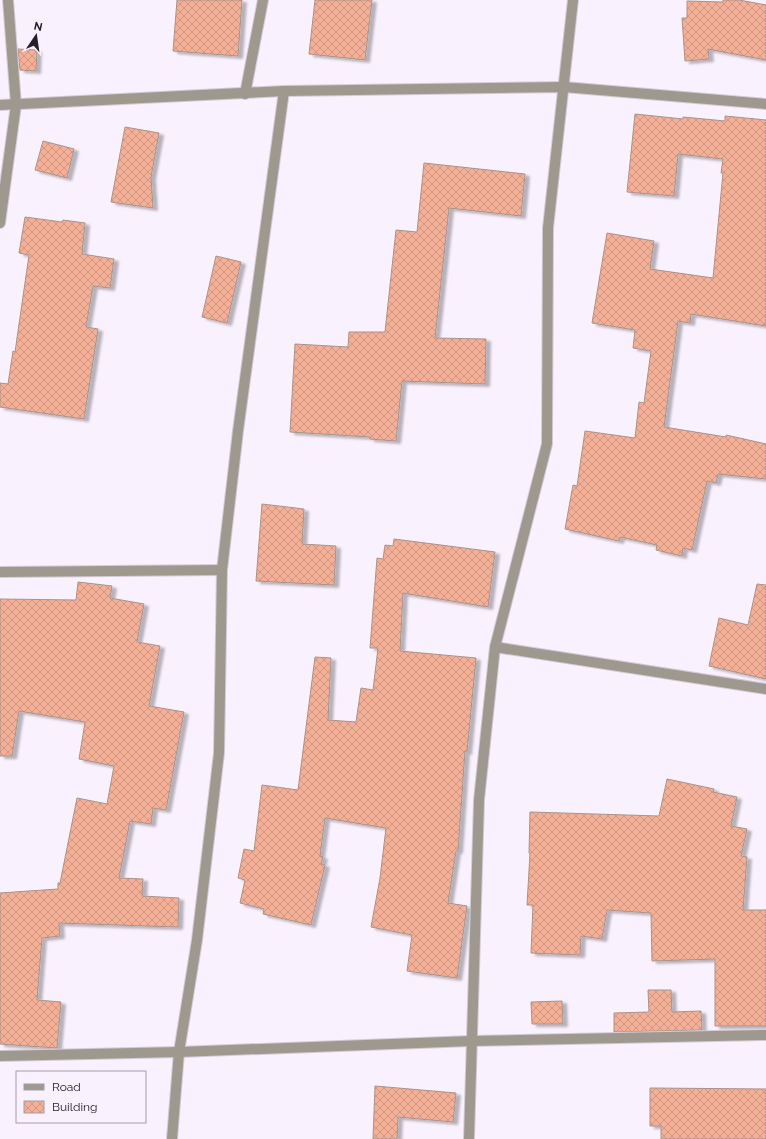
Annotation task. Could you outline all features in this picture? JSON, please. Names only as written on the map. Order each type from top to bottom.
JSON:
[{"type":"street","points":[[0,223],[16,105],[8,0]]},
{"type":"street","points":[[245,94],[263,0]]},
{"type":"street","points":[[469,1139],[479,800],[495,647],[547,444],[548,228],[573,0]]},
{"type":"street","points":[[0,105],[284,91],[564,87],[766,104]]},
{"type":"street","points":[[172,1139],[179,1052],[197,940],[219,753],[222,570],[239,423],[284,91]]},
{"type":"street","points":[[0,572],[222,570]]},
{"type":"street","points":[[495,647],[766,689]]},
{"type":"street","points":[[0,1056],[179,1052],[471,1041],[766,1035]]},
{"type":"building","points":[[177,0],[242,0],[238,56],[173,51]]},
{"type":"building","points":[[315,0],[372,0],[365,60],[309,54]]},
{"type":"building","points":[[723,0],[739,0],[766,5],[766,60],[708,49],[709,59],[685,61],[682,18],[687,18],[687,1],[723,2]]},
{"type":"building","points":[[18,49],[37,50],[36,71],[20,70]]},
{"type":"building","points":[[635,114],[683,119],[683,117],[725,121],[725,116],[766,120],[766,326],[691,314],[690,323],[678,321],[664,427],[726,437],[726,435],[766,444],[766,479],[718,474],[716,483],[707,481],[692,550],[683,548],[682,556],[656,550],[657,545],[620,537],[619,541],[565,529],[573,485],[577,486],[585,431],[635,438],[639,402],[644,403],[651,351],[633,348],[635,330],[592,323],[607,233],[654,241],[650,269],[713,278],[723,159],[678,154],[674,196],[627,192]]},
{"type":"building","points":[[125,127],[159,133],[151,177],[153,208],[111,202]]},
{"type":"building","points":[[43,141],[74,149],[67,178],[35,170]]},
{"type":"building","points":[[424,163],[525,174],[521,216],[449,208],[435,338],[486,339],[485,384],[402,381],[396,441],[370,439],[370,437],[290,432],[295,344],[348,347],[349,332],[385,332],[396,230],[417,232]]},
{"type":"building","points":[[25,217],[62,222],[63,220],[85,223],[82,254],[114,259],[110,288],[93,286],[86,327],[98,329],[84,419],[0,407],[0,383],[8,384],[13,351],[15,352],[29,255],[19,253]]},
{"type":"building","points":[[216,256],[241,262],[227,323],[202,317]]},
{"type":"building","points":[[262,504],[304,509],[302,544],[336,546],[334,585],[256,581]]},
{"type":"building","points":[[394,539],[495,552],[488,607],[403,593],[400,651],[476,658],[467,752],[465,751],[458,851],[456,851],[448,903],[467,906],[457,978],[407,971],[412,935],[371,927],[380,878],[386,828],[325,818],[320,856],[323,857],[321,864],[325,865],[311,925],[263,914],[264,909],[240,903],[245,880],[238,878],[244,849],[254,851],[262,785],[298,790],[315,657],[331,658],[328,720],[356,722],[361,688],[373,690],[378,648],[370,648],[377,558],[383,559],[385,545],[393,546]]},
{"type":"building","points":[[78,582],[112,586],[110,598],[144,604],[137,642],[160,646],[149,706],[184,712],[166,810],[153,808],[151,824],[130,821],[119,878],[143,879],[142,896],[179,898],[178,927],[59,923],[60,936],[42,938],[37,1000],[61,1002],[57,1048],[0,1044],[0,893],[58,889],[58,883],[60,883],[77,798],[107,804],[114,766],[79,759],[85,722],[19,711],[12,756],[0,756],[0,599],[76,600]]},
{"type":"building","points":[[757,584],[766,585],[766,679],[709,666],[719,618],[748,625]]},
{"type":"building","points":[[667,779],[714,789],[713,792],[737,797],[731,826],[747,829],[741,856],[747,857],[743,910],[766,910],[766,1026],[715,1026],[715,959],[652,961],[651,913],[607,910],[602,939],[581,936],[580,955],[531,953],[533,905],[527,905],[530,853],[530,812],[659,816]]},
{"type":"building","points":[[648,990],[671,990],[672,1012],[701,1011],[702,1030],[614,1032],[614,1013],[649,1012]]},
{"type":"building","points":[[562,1001],[563,1024],[532,1024],[531,1002]]},
{"type":"building","points":[[375,1086],[456,1093],[453,1122],[398,1117],[397,1139],[373,1139]]},
{"type":"building","points":[[650,1088],[766,1089],[766,1139],[661,1139],[661,1126],[650,1126]]}]
